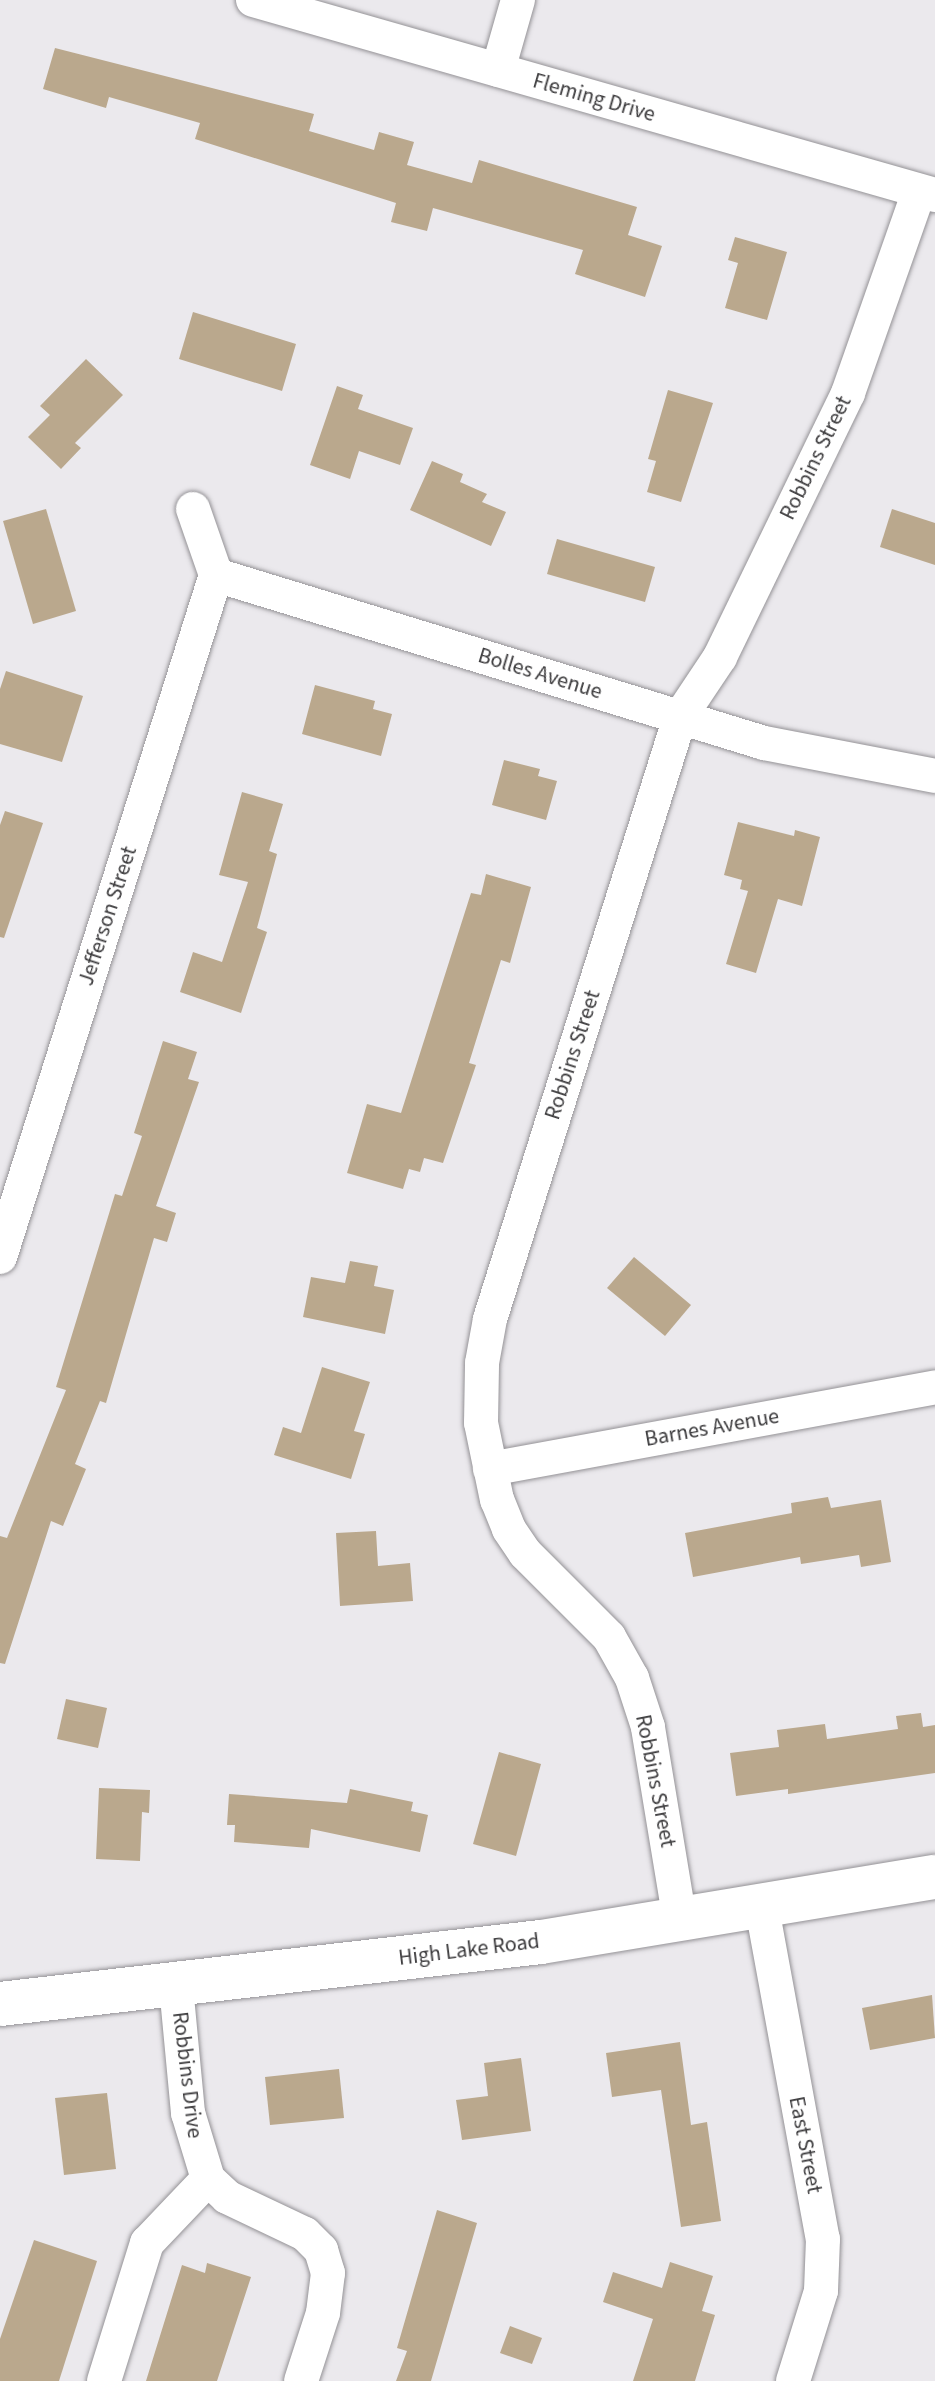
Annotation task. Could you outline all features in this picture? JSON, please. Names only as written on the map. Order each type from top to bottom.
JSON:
[{"type":"street","name":"Fleming Drive","points":[[253,0],[927,193]]},
{"type":"street","points":[[498,70],[518,0]]},
{"type":"street","name":"Robbins Street","points":[[680,1921],[648,1727],[632,1678],[609,1637],[525,1553],[497,1500],[480,1388],[490,1319],[680,717],[720,657],[848,393],[927,193]]},
{"type":"street","points":[[193,509],[216,575]]},
{"type":"street","name":"Bolles Avenue","points":[[216,575],[764,743],[935,776]]},
{"type":"street","name":"Jefferson Street","points":[[0,1257],[216,575]]},
{"type":"street","name":"Barnes Avenue","points":[[490,1469],[935,1387]]},
{"type":"street","name":"High Lake Road","points":[[0,2004],[176,1986],[680,1921],[935,1877]]},
{"type":"street","name":"East Street","points":[[762,1908],[823,2239],[821,2291],[793,2381]]},
{"type":"street","name":"Robbins Drive","points":[[176,1986],[188,2113],[208,2179]]},
{"type":"street","points":[[104,2381],[147,2243],[208,2179],[227,2197],[305,2234],[321,2250],[328,2273],[323,2313],[301,2381]]},
{"type":"building","points":[[55,48],[314,114],[309,131],[374,150],[379,132],[414,142],[407,165],[472,183],[479,160],[637,207],[628,235],[662,246],[645,297],[575,274],[583,250],[433,208],[427,231],[391,222],[396,203],[195,139],[200,123],[109,97],[106,108],[43,89]]},
{"type":"building","points":[[735,237],[787,252],[767,320],[725,308],[738,263],[728,260]]},
{"type":"building","points":[[193,312],[296,344],[282,391],[179,359]]},
{"type":"building","points":[[86,359],[123,395],[75,443],[81,448],[61,469],[28,437],[50,415],[40,406]]},
{"type":"building","points":[[337,386],[363,395],[358,409],[413,428],[400,465],[359,451],[350,479],[310,465]]},
{"type":"building","points":[[668,390],[713,403],[681,502],[647,492],[656,461],[648,459]]},
{"type":"building","points":[[432,461],[463,474],[460,482],[487,494],[482,502],[506,512],[491,546],[410,510]]},
{"type":"building","points":[[46,509],[76,611],[33,624],[3,521]]},
{"type":"building","points":[[892,509],[935,523],[935,565],[880,547]]},
{"type":"building","points":[[557,539],[655,567],[645,602],[547,574]]},
{"type":"building","points":[[6,671],[83,696],[62,762],[0,744],[0,689]]},
{"type":"building","points":[[315,685],[375,701],[373,709],[392,714],[381,756],[302,734]]},
{"type":"building","points":[[504,760],[540,769],[538,776],[557,781],[546,820],[492,805]]},
{"type":"building","points":[[242,792],[283,804],[269,851],[277,854],[257,928],[267,932],[241,1013],[180,992],[193,952],[222,962],[248,882],[219,875]]},
{"type":"building","points":[[5,811],[43,823],[4,938],[0,937],[0,825]]},
{"type":"building","points":[[738,822],[794,836],[795,830],[820,837],[802,906],[778,899],[756,973],[726,964],[748,891],[740,889],[742,880],[724,875]]},
{"type":"building","points":[[486,874],[531,887],[510,963],[501,960],[469,1063],[476,1065],[443,1163],[424,1158],[420,1172],[409,1169],[403,1189],[347,1173],[367,1104],[401,1113],[471,893],[481,895]]},
{"type":"building","points":[[163,1041],[197,1052],[188,1079],[199,1082],[156,1206],[176,1213],[167,1242],[154,1238],[106,1403],[100,1401],[75,1464],[86,1469],[63,1526],[51,1521],[5,1664],[0,1663],[0,1536],[7,1538],[66,1390],[56,1387],[115,1194],[122,1196],[142,1136],[134,1133]]},
{"type":"building","points":[[634,1257],[691,1305],[665,1336],[607,1288]]},
{"type":"building","points":[[350,1261],[378,1266],[374,1286],[394,1290],[385,1334],[303,1317],[311,1277],[345,1283]]},
{"type":"building","points":[[322,1367],[370,1382],[354,1431],[365,1434],[351,1479],[274,1455],[283,1427],[301,1433]]},
{"type":"building","points":[[828,1497],[831,1508],[881,1500],[891,1562],[861,1567],[859,1555],[801,1564],[800,1557],[693,1577],[685,1533],[792,1513],[791,1503]]},
{"type":"building","points":[[376,1531],[378,1566],[410,1563],[413,1601],[340,1606],[336,1533]]},
{"type":"building","points":[[66,1699],[107,1708],[98,1748],[57,1739]]},
{"type":"building","points":[[921,1713],[923,1727],[935,1725],[935,1773],[788,1794],[788,1789],[736,1796],[730,1753],[779,1747],[777,1730],[825,1724],[827,1739],[898,1729],[896,1716]]},
{"type":"building","points":[[499,1752],[541,1764],[516,1856],[473,1844]]},
{"type":"building","points":[[99,1788],[150,1790],[149,1813],[142,1812],[140,1861],[96,1859]]},
{"type":"building","points":[[350,1789],[413,1802],[411,1811],[428,1815],[420,1852],[311,1829],[309,1848],[234,1842],[235,1825],[227,1825],[229,1794],[347,1803]]},
{"type":"building","points":[[932,1995],[935,2038],[870,2050],[862,2008]]},
{"type":"building","points":[[680,2042],[691,2125],[707,2122],[721,2221],[681,2227],[661,2090],[612,2097],[606,2053]]},
{"type":"building","points":[[521,2058],[531,2131],[462,2140],[456,2100],[488,2096],[484,2063]]},
{"type":"building","points":[[339,2069],[344,2118],[270,2125],[265,2077]]},
{"type":"building","points":[[107,2093],[116,2169],[64,2175],[55,2098]]},
{"type":"building","points":[[437,2210],[477,2223],[431,2381],[396,2381],[407,2351],[397,2348]]},
{"type":"building","points":[[34,2240],[97,2261],[59,2381],[0,2381],[0,2339]]},
{"type":"building","points":[[670,2262],[713,2276],[702,2311],[715,2315],[695,2381],[633,2381],[653,2319],[603,2302],[613,2272],[662,2288]]},
{"type":"building","points":[[207,2263],[251,2277],[217,2381],[146,2381],[182,2265],[205,2273]]},
{"type":"building","points":[[510,2326],[542,2338],[532,2364],[500,2353]]}]
